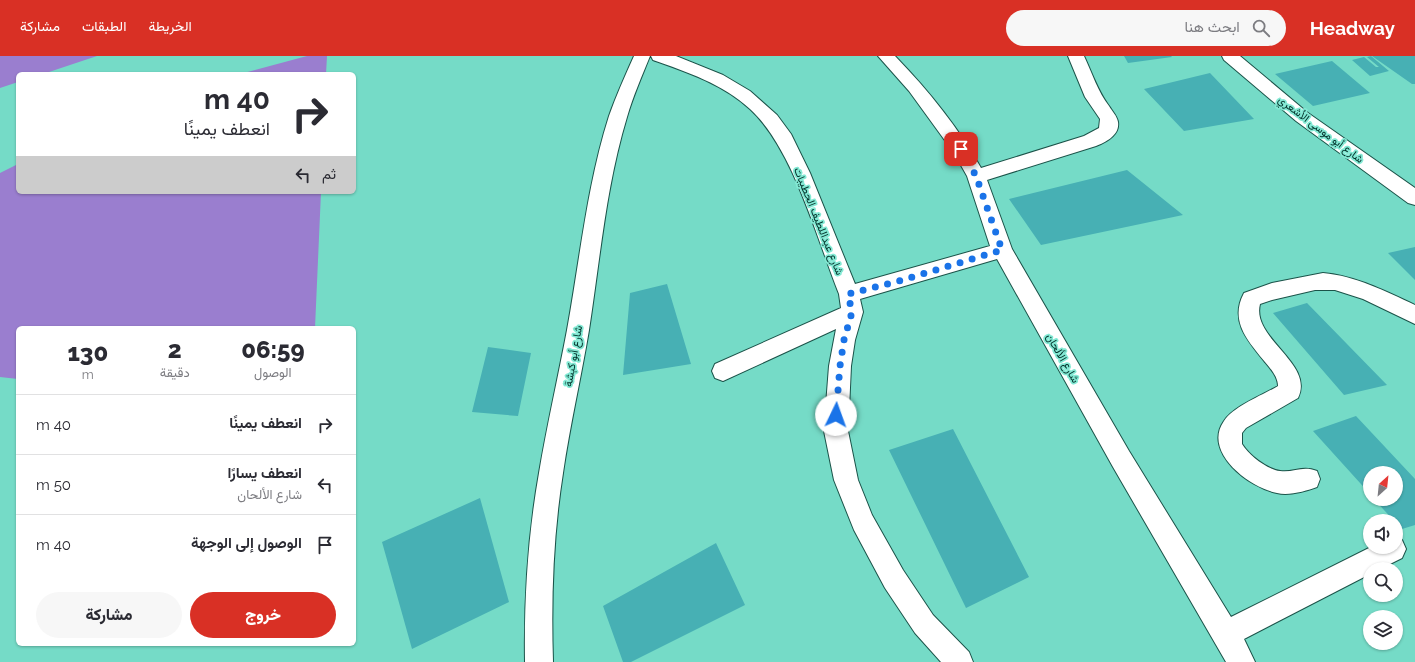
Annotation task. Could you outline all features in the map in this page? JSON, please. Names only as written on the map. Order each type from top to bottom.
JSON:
[{"type":"street","name":"شارع أبو كبشة","points":[[539,662],[541,545],[547,496],[609,148],[622,103],[632,76],[642,56]]},
{"type":"street","name":"شارع عبداللطيف الحطيبات","points":[[659,56],[699,70],[724,83],[749,98],[769,116],[786,143],[799,170],[850,303]]},
{"type":"street","name":"شارع الألحان","points":[[886,56],[919,93],[961,149],[976,176],[1002,250],[1121,459],[1226,634],[1241,662]]},
{"type":"street","points":[[976,176],[1102,137],[1110,126],[1109,121],[1095,100],[1076,56]]},
{"type":"street","name":"شارع أبو موسى الأشعري","points":[[1230,56],[1302,117],[1415,198]]},
{"type":"street","points":[[724,371],[850,303],[899,281],[1002,250]]},
{"type":"street","points":[[1308,478],[1277,482],[1257,474],[1241,461],[1233,451],[1229,435],[1231,426],[1242,418],[1290,391],[1291,386],[1285,372],[1259,338],[1252,326],[1247,307],[1251,299],[1263,293],[1322,281],[1354,286],[1415,315]]},
{"type":"street","points":[[850,303],[840,366],[836,431],[846,480],[862,522],[894,579],[924,624],[959,662]]},
{"type":"street","points":[[1226,634],[1383,554]]},
{"type":"shaded area","points":[[0,56],[97,56],[49,72],[16,72],[16,83],[0,88]]},
{"type":"shaded area","points":[[307,56],[327,56],[326,72],[247,72]]},
{"type":"shaded area","points":[[16,165],[16,194],[321,194],[315,326],[16,326],[16,379],[0,377],[0,173]]},
{"type":"building","points":[[1124,56],[1171,56],[1172,57],[1128,63]]},
{"type":"building","points":[[1371,56],[1389,71],[1370,76],[1352,60],[1364,57],[1376,67],[1379,67],[1367,57]]},
{"type":"building","points":[[1372,56],[1415,56],[1415,84],[1412,84]]},
{"type":"building","points":[[1332,61],[1370,93],[1313,106],[1275,74]]},
{"type":"building","points":[[1210,73],[1254,119],[1184,131],[1144,89]]},
{"type":"building","points":[[1127,170],[1183,215],[1041,245],[1009,199]]},
{"type":"building","points":[[1415,247],[1415,280],[1388,253]]},
{"type":"building","points":[[667,284],[691,364],[623,375],[630,293]]},
{"type":"building","points":[[1307,303],[1387,385],[1344,395],[1273,313]]},
{"type":"building","points":[[488,347],[531,353],[518,416],[472,412]]},
{"type":"building","points":[[1356,416],[1403,466],[1363,466],[1363,486],[1313,431]]},
{"type":"building","points":[[953,429],[1029,577],[966,608],[889,450]]},
{"type":"building","points":[[1403,466],[1415,479],[1415,525],[1403,529],[1403,514],[1388,514],[1380,506],[1403,506]]},
{"type":"building","points":[[480,498],[509,602],[412,649],[382,542]]},
{"type":"building","points":[[716,543],[745,605],[631,662],[623,662],[603,606]]},
{"type":"route","points":[[836,415],[840,366],[844,340],[852,312],[848,294],[959,264],[1002,250],[993,229],[976,176],[961,149]]}]
